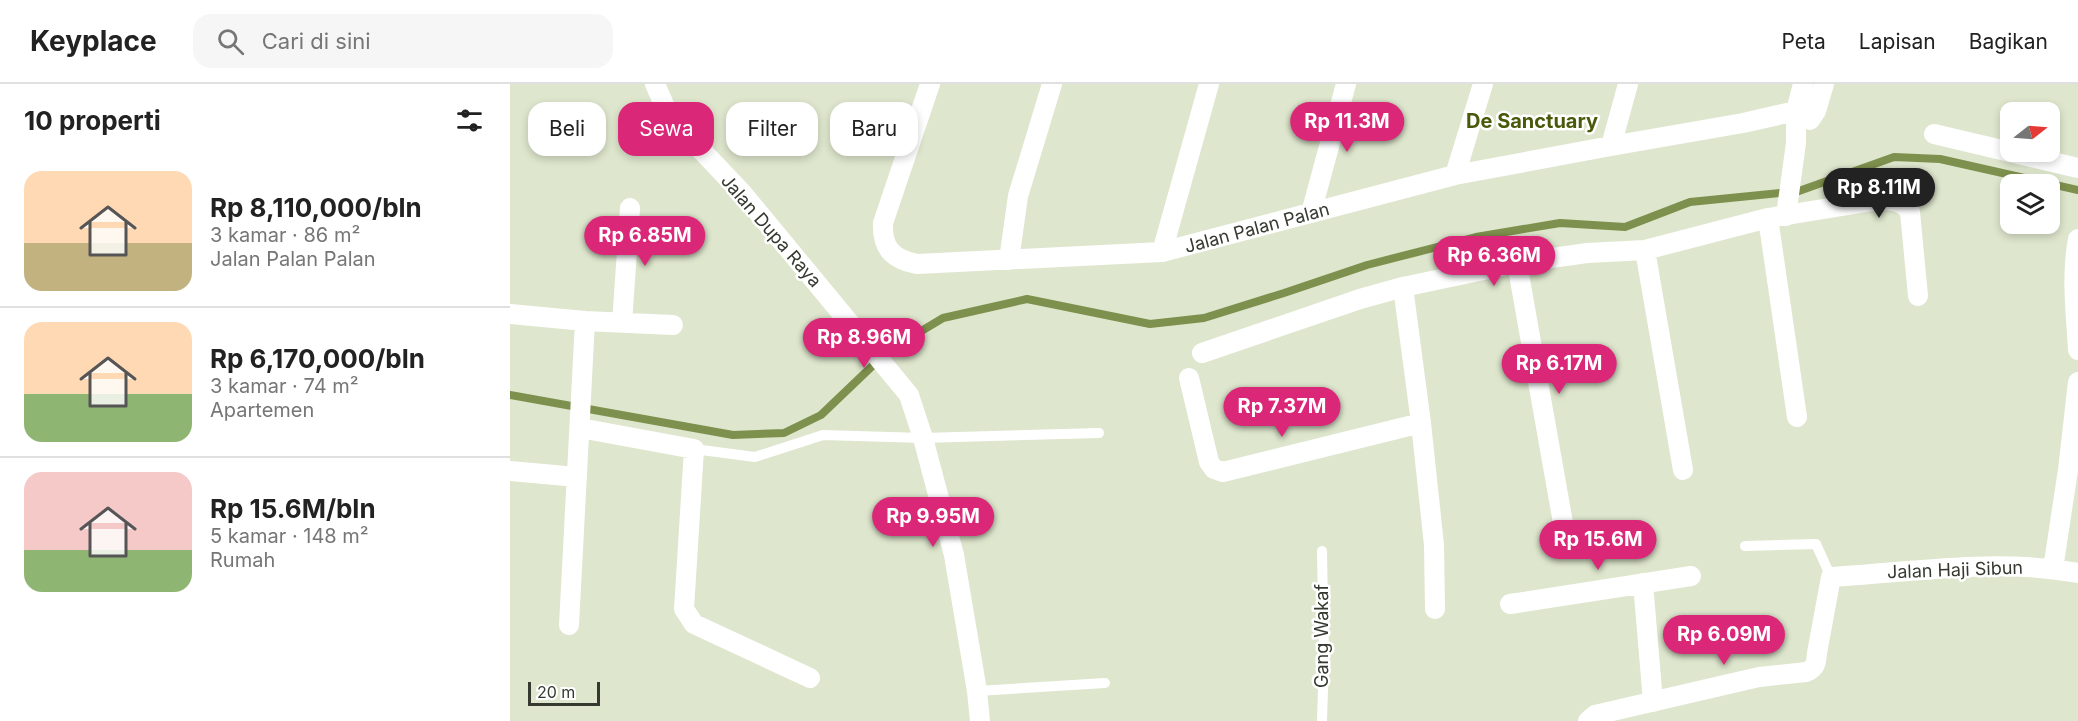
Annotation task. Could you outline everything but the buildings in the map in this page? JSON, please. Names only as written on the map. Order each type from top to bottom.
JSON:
[{"type":"street","name":"Jalan Dupa Raya","points":[[655,84],[669,116],[743,194],[909,395],[923,438],[954,555],[985,691],[980,721]]},
{"type":"street","name":"Jalan Palan Palan","points":[[930,84],[885,217],[882,234],[890,252],[899,258],[917,264],[1162,252],[1455,175],[1806,111]]},
{"type":"street","points":[[1009,260],[1018,196],[1052,84]]},
{"type":"street","points":[[1162,252],[1209,84]]},
{"type":"street","points":[[1311,213],[1346,84]]},
{"type":"street","points":[[1455,175],[1483,84]]},
{"type":"street","points":[[1611,146],[1628,84]]},
{"type":"street","points":[[1803,84],[1806,111]]},
{"type":"street","points":[[1797,417],[1777,217],[1789,193],[1792,166],[1806,111],[1824,84]]},
{"type":"street","points":[[1934,134],[2078,168]]},
{"type":"street","points":[[1202,353],[1403,286],[1517,263],[1587,253],[1645,250],[1777,217],[1879,200],[1897,201],[1904,204],[1911,215],[1918,296]]},
{"type":"street","points":[[622,323],[630,208]]},
{"type":"street","points":[[2078,239],[2075,256],[2074,306],[2078,340]]},
{"type":"street","points":[[1645,250],[1683,470]]},
{"type":"street","points":[[1517,263],[1564,534]]},
{"type":"street","points":[[1403,286],[1434,545],[1435,609]]},
{"type":"street","points":[[510,314],[585,321],[673,325]]},
{"type":"street","points":[[569,624],[585,321]]},
{"type":"street","points":[[1190,378],[1209,462],[1214,469],[1223,472],[1421,423]]},
{"type":"street","points":[[2053,568],[2078,382]]},
{"type":"street","points":[[580,424],[694,449],[684,609],[688,617],[694,624],[810,678]]},
{"type":"street","points":[[510,471],[577,477]]},
{"type":"street","name":"Jalan Haji Sibun","points":[[1831,577],[1997,565],[2053,568],[2078,573]]},
{"type":"street","points":[[1510,604],[1692,576]]},
{"type":"street","points":[[1588,721],[1594,715],[1759,677],[1806,672],[1812,669],[1816,664],[1831,577]]},
{"type":"street","points":[[1643,583],[1653,702]]},
{"type":"lane","points":[[694,449],[755,457],[823,435],[923,438],[1099,433]]},
{"type":"lane","points":[[1745,546],[1816,544],[1831,577]]},
{"type":"lane","name":"Gang Wakaf","points":[[1322,552],[1324,658],[1322,721]]},
{"type":"lane","points":[[985,691],[1105,683]]},
{"type":"waterway","points":[[510,395],[733,435],[784,433],[821,415],[888,351],[943,318],[1027,299],[1150,324],[1204,318],[1367,265],[1476,237],[1560,223],[1625,227],[1690,202],[1799,191],[1894,157],[1940,159],[2078,190]]},
{"type":"district","name":"De Sanctuary","points":[[1532,121]]}]
